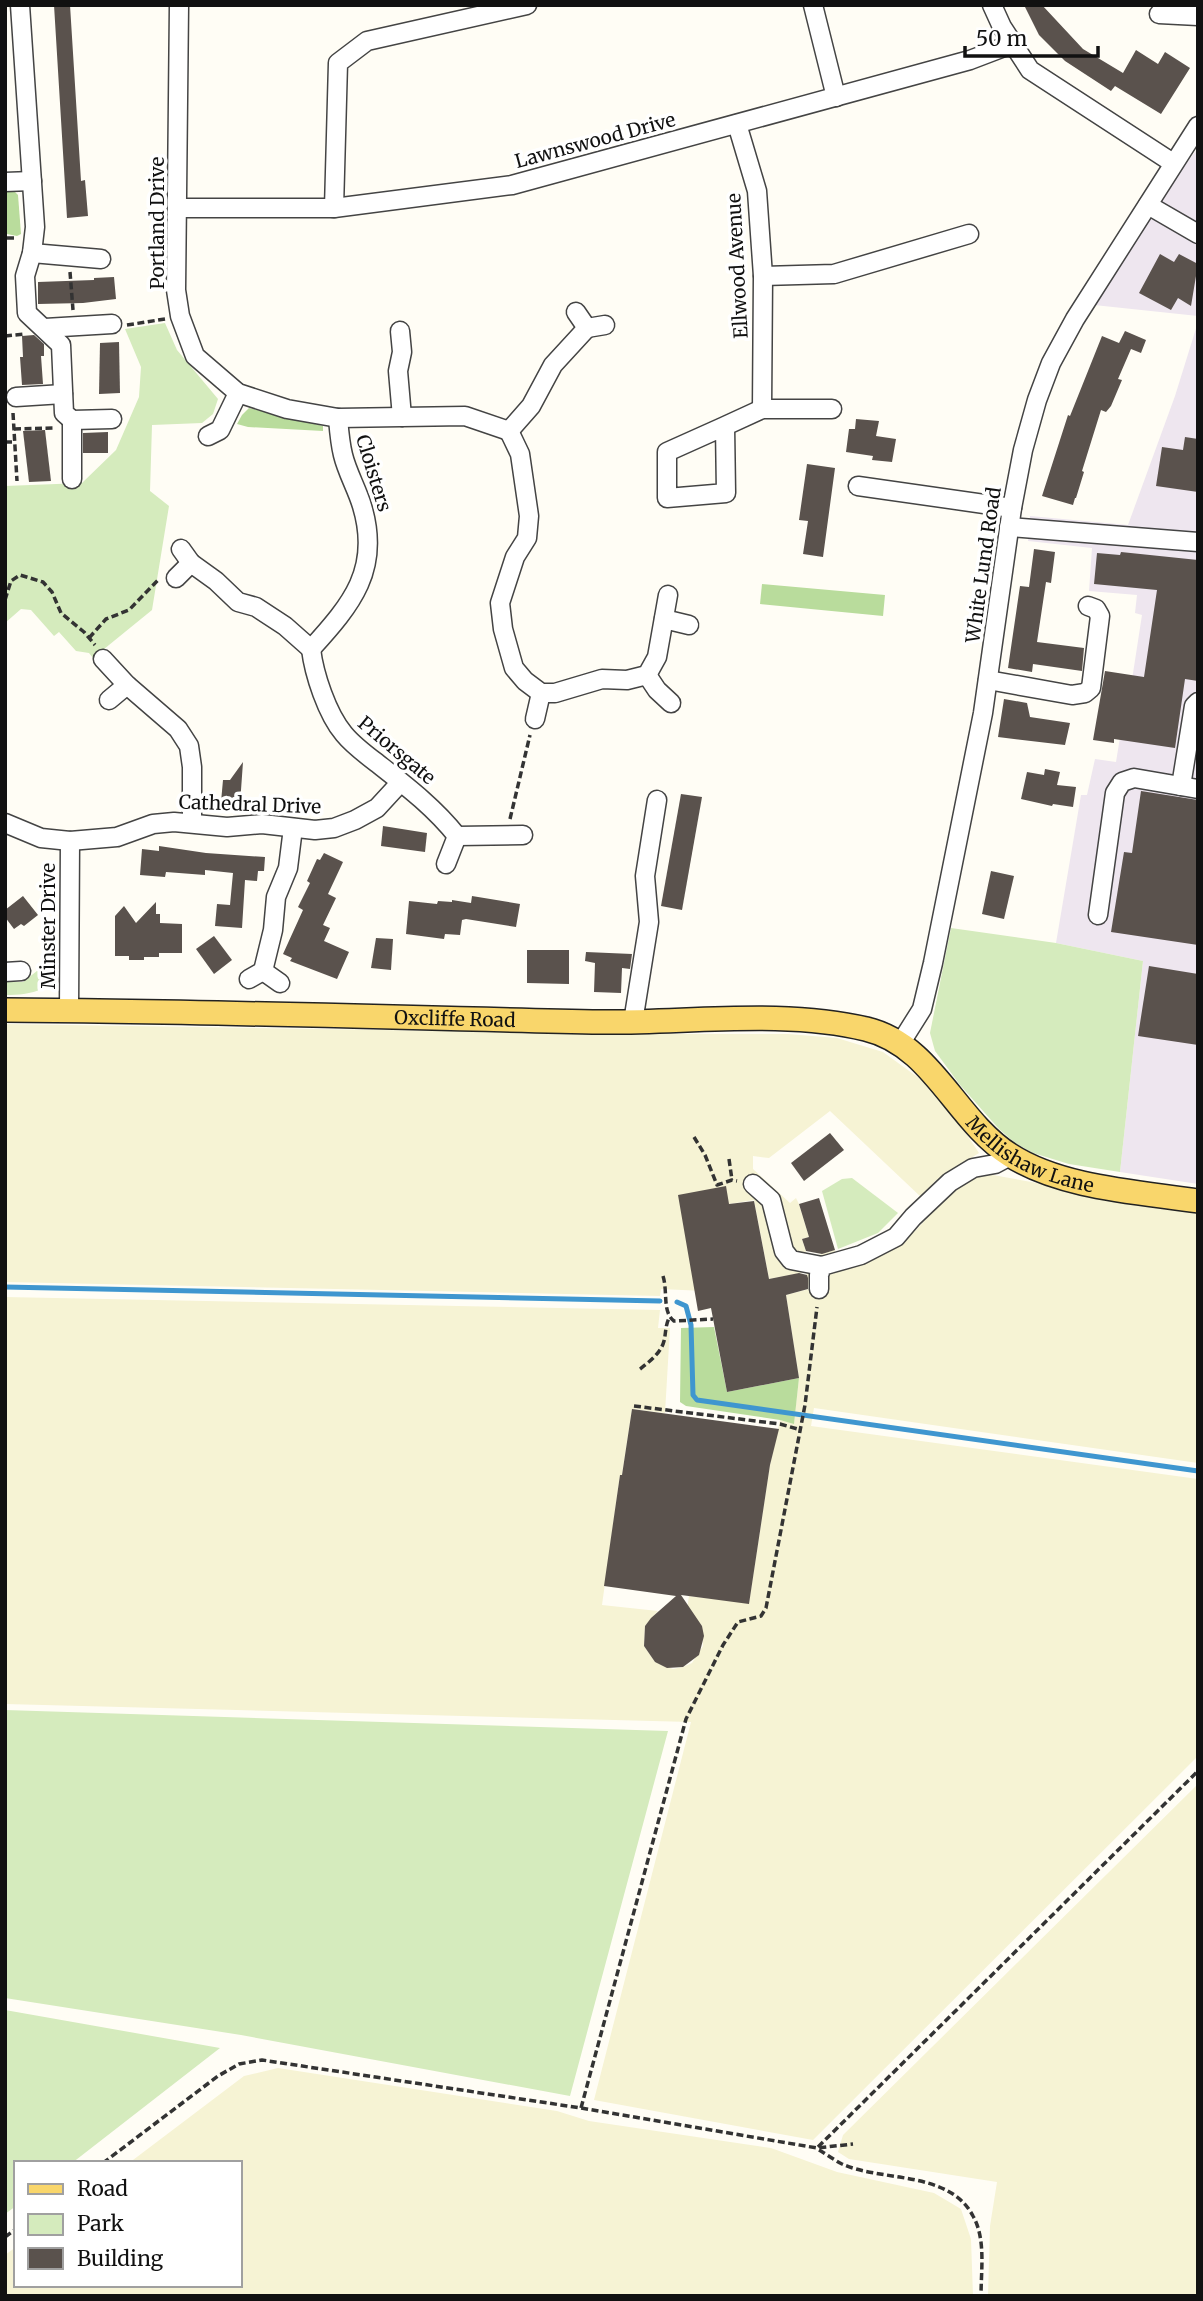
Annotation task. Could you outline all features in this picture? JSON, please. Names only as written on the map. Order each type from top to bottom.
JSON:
[{"type":"main road","name":"Oxcliffe Road","points":[[5,1010],[633,1022],[785,1020],[868,1029],[886,1035],[900,1044]]},
{"type":"main road","name":"Mellishaw Lane","points":[[900,1044],[927,1066],[975,1124],[1010,1156],[1035,1169],[1069,1180],[1198,1201]]},
{"type":"street","points":[[20,5],[13,43],[32,181],[34,227],[32,253],[25,276],[27,313],[61,345],[64,413],[71,424],[72,479]]},
{"type":"street","name":"Portland Drive","points":[[179,5],[176,290],[180,316],[195,356],[238,393],[287,408],[338,418],[465,416],[509,431]]},
{"type":"street","points":[[334,208],[338,63],[367,41],[527,5]]},
{"type":"street","points":[[813,5],[836,97]]},
{"type":"street","points":[[992,5],[1012,44],[1030,70],[1173,163]]},
{"type":"street","points":[[1159,14],[1198,16]]},
{"type":"street","name":"Lawnswood Drive","points":[[177,208],[334,208],[512,185],[971,60],[1012,44]]},
{"type":"street","name":"Ellwood Avenue","points":[[737,124],[757,191],[763,276],[762,408]]},
{"type":"street","name":"White Lund Road","points":[[900,1044],[922,1009],[988,680],[1009,527],[1023,450],[1037,400],[1051,363],[1075,319],[1198,127]]},
{"type":"street","points":[[5,182],[32,181]]},
{"type":"street","points":[[1148,205],[1198,234]]},
{"type":"street","points":[[763,276],[834,274],[969,234]]},
{"type":"street","points":[[32,253],[101,259]]},
{"type":"street","points":[[576,312],[587,328]]},
{"type":"street","points":[[45,328],[112,324]]},
{"type":"street","points":[[398,325],[402,352],[398,371],[402,417]]},
{"type":"street","points":[[605,325],[587,328],[553,365],[531,405],[509,431],[520,454],[529,516],[527,538],[515,557],[500,603],[503,629],[514,668],[525,681],[541,692],[555,693],[602,679],[627,680],[646,675],[657,657],[668,595]]},
{"type":"street","points":[[216,434],[238,393]]},
{"type":"street","points":[[14,403],[63,394]]},
{"type":"street","points":[[725,426],[726,494],[667,498],[667,452],[762,408],[832,409]]},
{"type":"street","name":"Cloisters","points":[[311,649],[357,593],[367,563],[369,530],[354,481],[343,457],[338,418]]},
{"type":"street","points":[[71,424],[112,419]]},
{"type":"street","points":[[855,486],[1012,509]]},
{"type":"street","points":[[1009,527],[1198,542]]},
{"type":"street","points":[[176,578],[186,556],[238,602],[257,607],[285,626],[311,649]]},
{"type":"street","points":[[988,680],[1063,694],[1085,693],[1091,688],[1100,616],[1096,609],[1088,606]]},
{"type":"street","points":[[664,619],[689,625]]},
{"type":"street","name":"Priorsgate","points":[[311,649],[313,664],[330,713],[343,733],[439,813],[457,836]]},
{"type":"street","points":[[103,659],[127,685],[178,729],[189,746],[192,767],[192,823]]},
{"type":"street","points":[[646,675],[664,702]]},
{"type":"street","points":[[109,700],[127,685]]},
{"type":"street","points":[[535,719],[541,692]]},
{"type":"street","points":[[1098,915],[1115,793],[1122,782],[1134,778],[1190,787],[1194,706],[1198,702]]},
{"type":"street","name":"Cathedral Drive","points":[[5,824],[41,838],[70,841],[117,837],[153,824],[174,822],[227,827],[262,824],[316,830],[355,821],[377,808],[401,783]]},
{"type":"street","points":[[633,1022],[649,922],[645,876],[657,800]]},
{"type":"street","points":[[279,983],[256,975],[273,930],[276,897],[288,868],[293,828]]},
{"type":"street","points":[[446,864],[457,836],[514,830]]},
{"type":"street","name":"Minster Drive","points":[[69,1010],[70,841]]},
{"type":"street","points":[[753,1184],[771,1200],[784,1251],[791,1260],[822,1266],[861,1255],[896,1237],[950,1182],[972,1168],[995,1164],[1010,1156]]},
{"type":"street","points":[[819,1289],[822,1266]]},
{"type":"path","points":[[69,256],[74,327]]},
{"type":"path","points":[[112,324],[124,326],[180,316]]},
{"type":"path","points":[[14,403],[16,481]]},
{"type":"path","points":[[14,429],[71,424]]},
{"type":"path","points":[[5,442],[15,442]]},
{"type":"path","points":[[5,600],[7,586],[20,575],[43,582],[52,592],[61,612],[89,638],[103,659]]},
{"type":"path","points":[[89,638],[106,619],[129,610],[156,581],[176,578]]},
{"type":"path","points":[[514,830],[535,719]]},
{"type":"path","points":[[694,1137],[718,1185]]},
{"type":"path","points":[[729,1159],[732,1180]]},
{"type":"path","points":[[663,1276],[669,1318],[674,1321],[713,1319]]},
{"type":"path","points":[[582,2108],[686,1719],[723,1645],[738,1622],[761,1616],[766,1608],[805,1405],[819,1289]]},
{"type":"path","points":[[640,1369],[654,1357],[663,1344],[664,1328],[669,1318]]},
{"type":"path","points":[[634,1406],[801,1428]]},
{"type":"path","points":[[817,2148],[1198,1771]]},
{"type":"path","points":[[106,2161],[218,2076],[239,2064],[262,2060],[290,2062],[582,2108],[817,2148],[853,2144]]},
{"type":"path","points":[[817,2148],[843,2165],[936,2185],[958,2197],[973,2215],[978,2232],[982,2252],[981,2296]]},
{"type":"shaded area","points":[[1198,148],[1198,316],[1094,305],[1170,185]]},
{"type":"shaded area","points":[[1198,322],[1198,1184],[1120,1172],[1143,961],[1056,943],[1081,795],[1087,795],[1095,759],[1116,762],[1122,725],[1125,725],[1142,615],[1135,613],[1137,595],[1089,591],[1092,548],[1028,541],[1030,516],[1128,525],[1175,396]]},
{"type":"shaded area","points":[[5,1024],[788,1034],[837,1038],[883,1052],[923,1081],[957,1120],[979,1153],[935,1181],[922,1198],[830,1111],[769,1158],[753,1156],[753,1169],[790,1203],[796,1198],[809,1237],[802,1239],[808,1258],[835,1250],[840,1271],[871,1259],[897,1245],[916,1230],[953,1190],[978,1176],[993,1175],[1198,1212],[1198,1463],[814,1408],[811,1426],[1198,1479],[1198,1756],[813,2140],[594,2100],[691,1722],[5,1704],[5,1297],[660,1310],[658,1328],[670,1328],[665,1413],[632,1409],[602,1605],[658,1611],[645,1626],[644,1646],[655,1662],[673,1669],[692,1663],[703,1646],[702,1626],[687,1609],[689,1596],[749,1603],[770,1465],[780,1420],[794,1423],[799,1378],[786,1295],[809,1289],[806,1272],[769,1279],[754,1200],[729,1204],[704,1291],[661,1289],[660,1296],[5,1282]]},
{"type":"shaded area","points":[[1198,1784],[1198,2296],[988,2296],[990,2226],[997,2182],[849,2159],[838,2152],[843,2135]]},
{"type":"shaded area","points":[[278,2068],[557,2111],[589,2121],[771,2148],[837,2172],[934,2193],[961,2209],[971,2239],[973,2296],[5,2296],[5,2255],[14,2248],[14,2287],[242,2287],[242,2161],[132,2161],[244,2076]]},
{"type":"green space","points":[[13,190],[18,195],[21,234],[17,236],[7,234],[5,191]]},
{"type":"green space","points":[[165,323],[177,350],[218,399],[213,414],[202,423],[152,425],[150,491],[169,506],[152,610],[93,658],[89,653],[76,651],[59,632],[54,636],[31,610],[21,609],[5,623],[5,486],[82,483],[116,450],[139,397],[141,367],[125,329]]},
{"type":"green space","points":[[249,408],[323,426],[323,431],[237,424]]},
{"type":"green space","points":[[762,584],[885,595],[883,616],[760,604]]},
{"type":"green space","points":[[54,924],[54,968],[51,978],[37,991],[5,995],[5,982],[23,982],[42,967],[52,948],[52,937],[48,928]]},
{"type":"green space","points":[[951,928],[1056,943],[1143,961],[1120,1172],[1069,1164],[1033,1153],[1015,1143],[960,1085],[935,1051],[930,1033]]},
{"type":"green space","points":[[852,1178],[898,1213],[878,1233],[838,1249],[822,1191],[842,1179]]},
{"type":"green space","points":[[714,1327],[727,1392],[799,1378],[794,1424],[686,1406],[680,1402],[681,1328]]},
{"type":"green space","points":[[5,1710],[668,1731],[570,2096],[241,2035],[5,1998]]},
{"type":"green space","points":[[5,2010],[220,2048],[75,2161],[14,2161],[14,2207],[5,2214]]},
{"type":"building","points":[[54,5],[70,5],[81,181],[85,180],[88,216],[67,218]]},
{"type":"building","points":[[1024,5],[1042,5],[1083,49],[1123,73],[1136,50],[1158,64],[1165,52],[1190,68],[1161,114],[1115,86],[1111,91],[1065,61],[1039,35]]},
{"type":"building","points":[[1160,254],[1174,262],[1179,254],[1198,264],[1191,306],[1178,298],[1171,310],[1139,293]]},
{"type":"building","points":[[114,277],[116,299],[38,304],[38,282]]},
{"type":"building","points":[[1125,331],[1146,340],[1141,353],[1131,349],[1118,379],[1122,380],[1111,406],[1106,412],[1101,410],[1073,505],[1042,496],[1068,415],[1070,416],[1102,336],[1119,343]]},
{"type":"building","points":[[34,335],[44,344],[44,356],[41,356],[43,384],[22,385],[22,336]]},
{"type":"building","points":[[119,342],[120,393],[99,394],[100,343]]},
{"type":"building","points":[[856,419],[879,421],[876,436],[896,439],[892,462],[872,460],[873,456],[846,452],[849,429],[855,429]]},
{"type":"building","points":[[45,430],[51,481],[29,482],[23,431]]},
{"type":"building","points":[[108,432],[108,453],[83,453],[83,433]]},
{"type":"building","points":[[1185,437],[1198,439],[1198,492],[1156,486],[1162,447],[1183,450]]},
{"type":"building","points":[[807,464],[835,468],[823,557],[803,554],[808,521],[799,520]]},
{"type":"building","points":[[1034,549],[1055,552],[1051,583],[1046,582],[1037,642],[1084,648],[1082,671],[1033,664],[1032,672],[1008,668],[1020,586],[1029,587]]},
{"type":"building","points":[[1121,552],[1198,560],[1198,681],[1185,679],[1175,748],[1114,739],[1114,743],[1093,740],[1105,671],[1144,677],[1157,590],[1094,584],[1097,553],[1120,555]]},
{"type":"building","points":[[1004,699],[1027,703],[1030,717],[1070,723],[1065,745],[998,737]]},
{"type":"building","points":[[243,762],[240,804],[221,802],[223,780],[230,780]]},
{"type":"building","points":[[1045,769],[1060,772],[1057,785],[1076,787],[1073,807],[1052,806],[1021,799],[1027,772],[1044,775]]},
{"type":"building","points":[[1141,791],[1198,800],[1198,945],[1111,932],[1124,852],[1132,853]]},
{"type":"building","points":[[681,794],[702,797],[682,910],[661,906]]},
{"type":"building","points":[[383,826],[427,833],[425,852],[381,846]]},
{"type":"building","points":[[159,846],[206,853],[265,857],[264,871],[258,871],[257,881],[245,880],[242,928],[215,926],[217,904],[230,905],[233,873],[205,870],[205,875],[166,872],[165,877],[140,875],[142,849],[159,851]]},
{"type":"building","points":[[324,853],[343,862],[328,894],[336,898],[323,925],[330,928],[324,941],[349,952],[337,979],[290,961],[292,958],[283,954],[303,910],[298,907],[310,883],[307,881],[317,859],[320,860]]},
{"type":"building","points":[[991,871],[1014,876],[1004,919],[982,914]]},
{"type":"building","points":[[23,896],[38,915],[24,926],[21,924],[14,929],[5,917],[5,910]]},
{"type":"building","points":[[472,896],[520,904],[516,927],[466,919],[462,920],[460,935],[445,934],[444,939],[406,934],[409,901],[437,904],[438,901],[452,900],[471,903]]},
{"type":"building","points":[[156,902],[156,914],[160,914],[160,923],[182,924],[182,953],[159,953],[159,957],[144,957],[144,960],[115,956],[115,916],[124,906],[136,923]]},
{"type":"building","points":[[214,936],[232,960],[214,974],[196,949]]},
{"type":"building","points":[[376,938],[393,939],[391,970],[371,968]]},
{"type":"building","points":[[527,950],[569,950],[569,984],[527,983]]},
{"type":"building","points":[[586,952],[632,954],[630,969],[622,968],[621,993],[594,992],[595,963],[585,961]]},
{"type":"building","points":[[1149,966],[1198,974],[1198,1045],[1138,1036]]},
{"type":"building","points":[[830,1133],[844,1150],[804,1181],[791,1163]]},
{"type":"building","points":[[726,1186],[729,1204],[754,1201],[769,1279],[799,1273],[807,1275],[808,1278],[808,1289],[786,1295],[799,1378],[727,1392],[711,1308],[698,1311],[678,1195]]},
{"type":"building","points":[[819,1198],[835,1250],[822,1254],[806,1251],[802,1239],[809,1237],[799,1204]]},
{"type":"building","points":[[632,1409],[779,1429],[770,1465],[749,1604],[681,1595],[702,1626],[704,1636],[699,1655],[683,1667],[667,1668],[655,1662],[644,1646],[645,1626],[676,1596],[604,1586]]},
{"type":"waterway","points":[[5,1287],[660,1301]]},
{"type":"waterway","points":[[677,1302],[686,1306],[691,1325],[693,1395],[697,1400],[1198,1471]]}]
